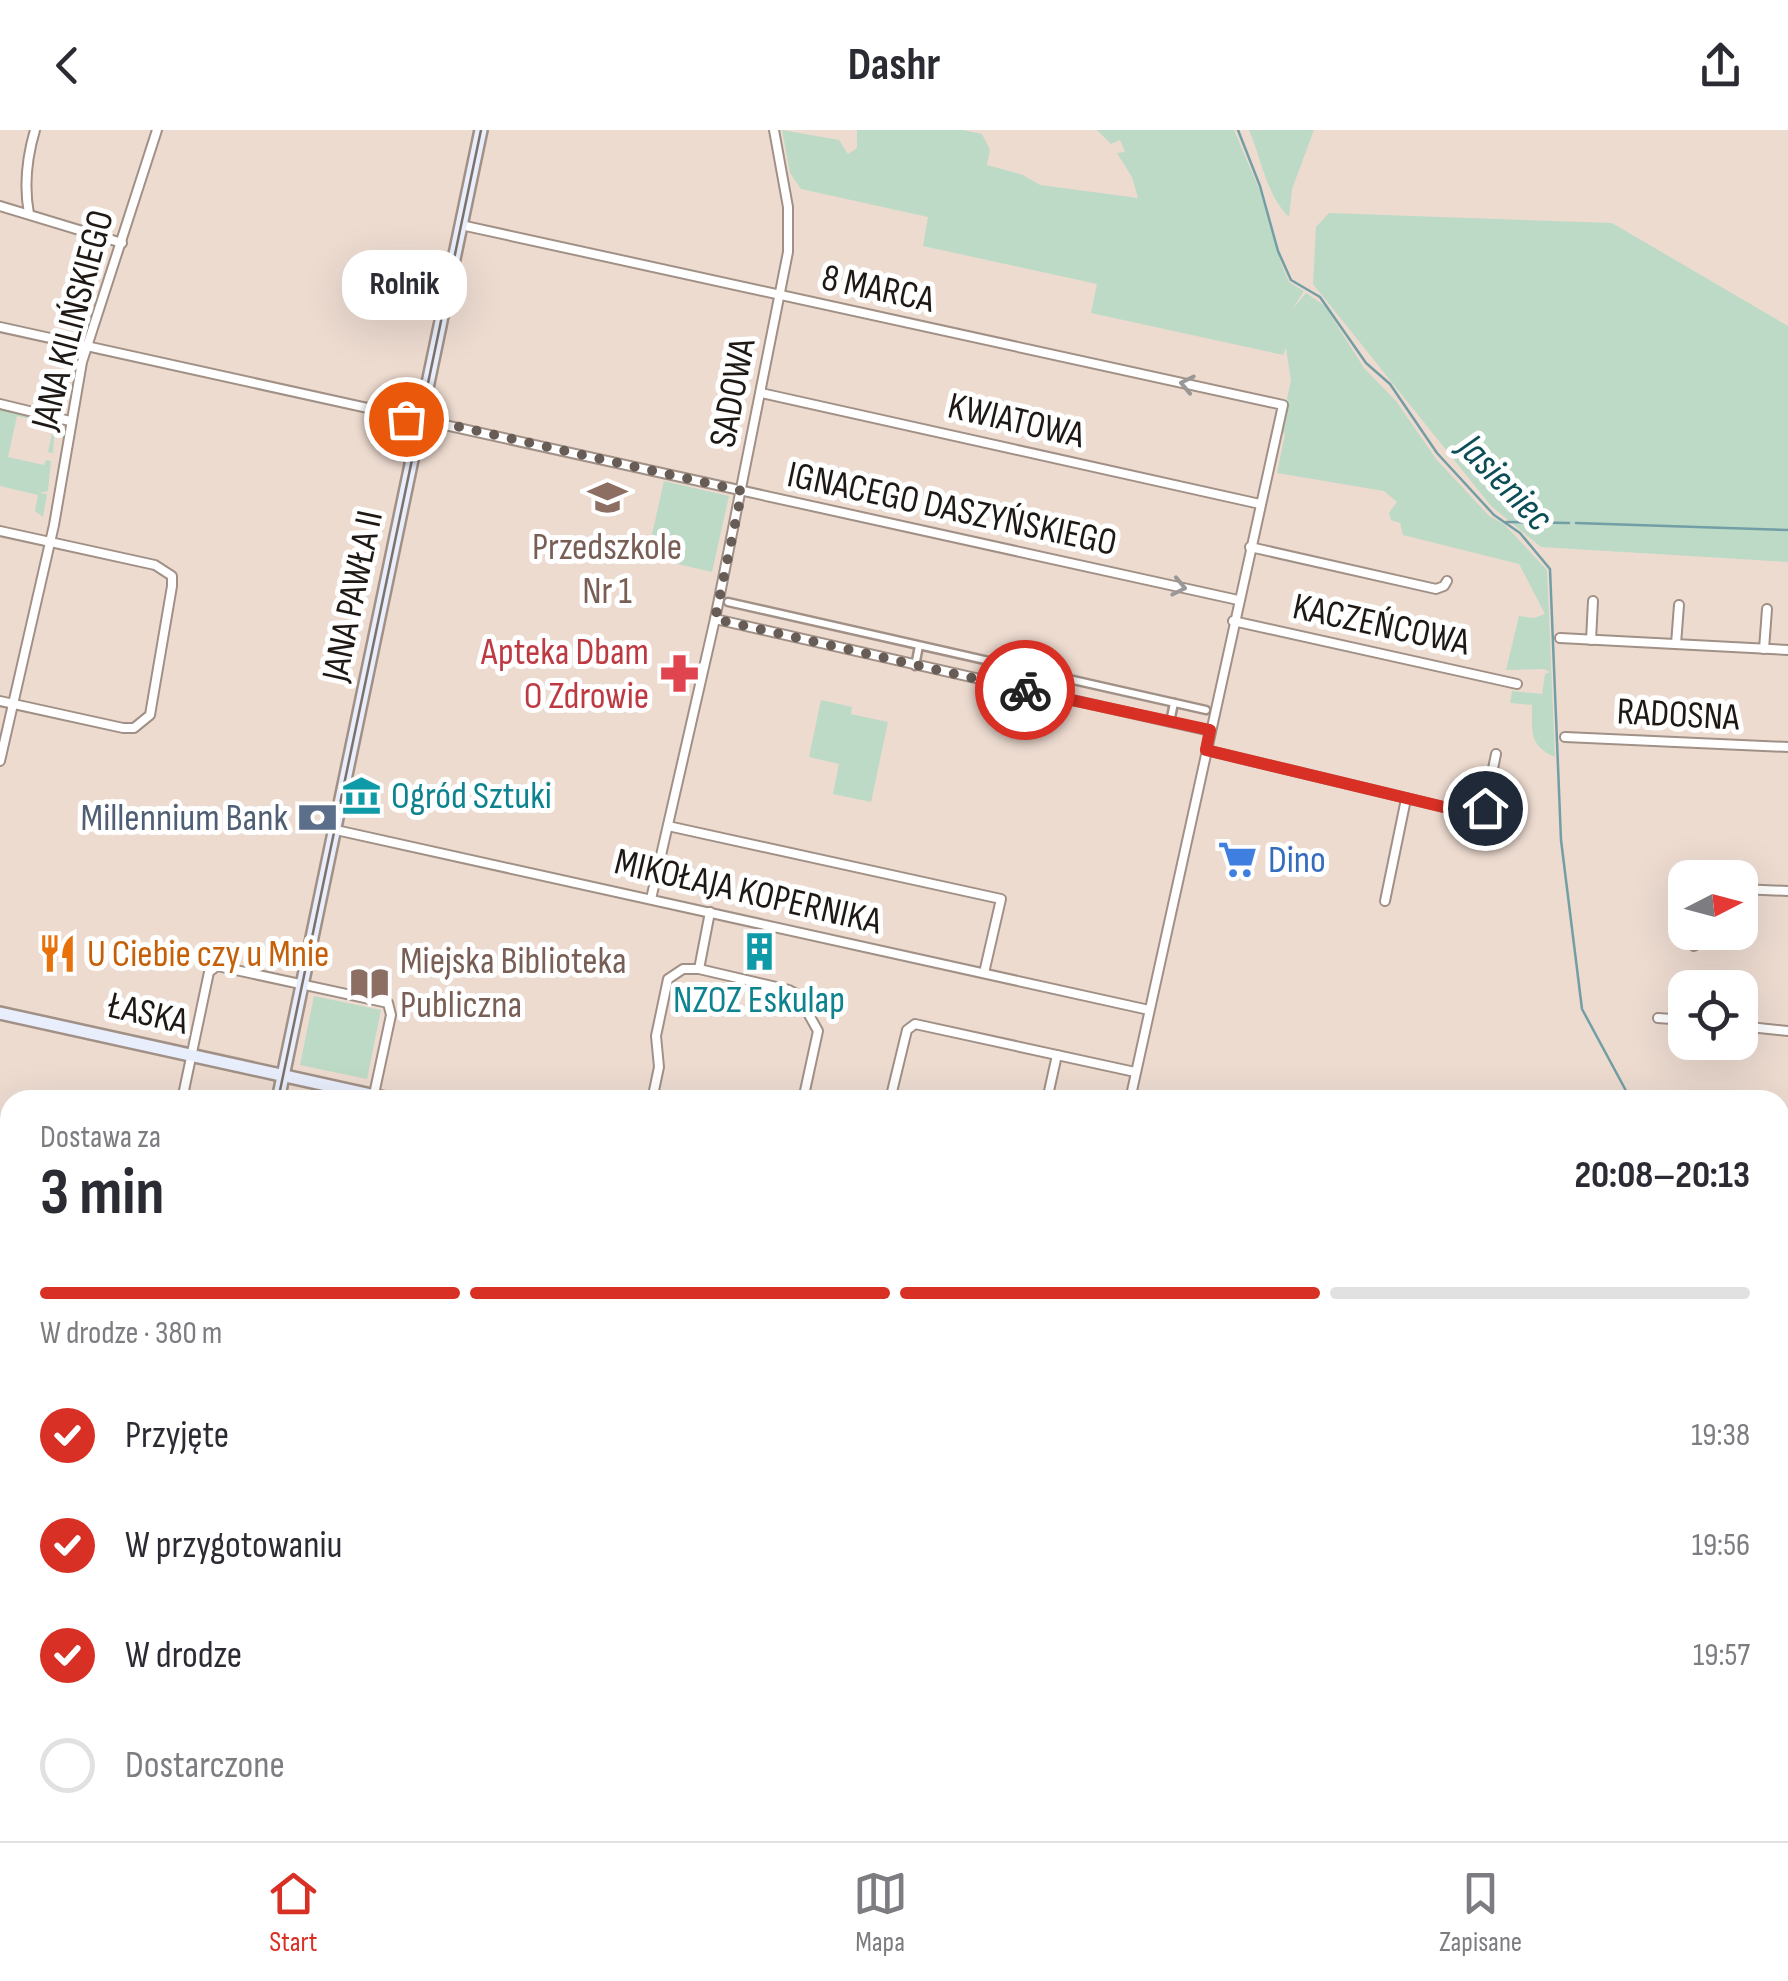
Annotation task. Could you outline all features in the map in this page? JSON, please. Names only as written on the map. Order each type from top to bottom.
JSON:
[{"type":"main road","name":"JANA PAWŁA II","points":[[280,1090],[481,130]]},
{"type":"main road","name":"ŁASKA","points":[[0,1013],[342,1090]]},
{"type":"street","points":[[29,214],[26,196],[35,130]]},
{"type":"street","name":"JANA KILIŃSKIEGO","points":[[0,761],[50,542],[86,347],[157,130]]},
{"type":"street","name":"SADOWA","points":[[651,899],[715,619],[780,296],[790,220],[774,130]]},
{"type":"street","points":[[0,206],[122,243]]},
{"type":"street","name":"8 MARCA","points":[[461,225],[1282,405],[1260,504]]},
{"type":"street","name":"IGNACEGO DASZYŃSKIEGO","points":[[0,327],[1238,600]]},
{"type":"street","name":"KWIATOWA","points":[[761,393],[1260,504]]},
{"type":"street","points":[[0,404],[70,421]]},
{"type":"street","points":[[1132,1090],[1260,504]]},
{"type":"street","points":[[0,531],[155,566],[172,576],[150,715],[134,728],[0,701]]},
{"type":"street","points":[[1250,548],[1436,588],[1444,586],[1446,580]]},
{"type":"street","points":[[1590,640],[1593,601]]},
{"type":"street","points":[[728,602],[1206,710]]},
{"type":"street","points":[[1676,644],[1679,605]]},
{"type":"street","points":[[1764,649],[1767,609]]},
{"type":"street","points":[[715,619],[1210,730]]},
{"type":"street","name":"KACZEŃCOWA","points":[[1233,621],[1517,684]]},
{"type":"street","points":[[1560,638],[1788,650]]},
{"type":"street","points":[[915,666],[919,646]]},
{"type":"street","points":[[1170,722],[1174,703]]},
{"type":"street","name":"RADOSNA","points":[[1565,738],[1788,748]]},
{"type":"street","points":[[1206,750],[1482,814],[1496,754]]},
{"type":"street","points":[[1385,901],[1406,799]]},
{"type":"street","points":[[668,826],[1001,899],[984,973]]},
{"type":"street","name":"MIKOŁAJA KOPERNIKA","points":[[336,830],[1149,1010]]},
{"type":"street","points":[[1758,890],[1788,892]]},
{"type":"street","points":[[699,969],[710,912]]},
{"type":"street","points":[[184,1090],[212,968],[223,967],[383,1000],[391,1015],[376,1090]]},
{"type":"street","points":[[654,1090],[659,1067],[656,1036],[668,979],[683,970],[699,969],[798,995],[818,1030],[805,1090]]},
{"type":"street","points":[[1658,1018],[1668,1019]]},
{"type":"street","points":[[892,1090],[906,1030],[913,1024],[1136,1072]]},
{"type":"street","points":[[1758,1028],[1788,1031]]},
{"type":"street","points":[[1049,1090],[1057,1055]]},
{"type":"green space","points":[[782,130],[839,140],[848,154],[857,148],[857,130],[963,130],[982,134],[990,150],[987,165],[1023,175],[1040,185],[1138,198],[1132,177],[1117,153],[1125,152],[1120,140],[1111,144],[1097,130],[1234,130],[1260,191],[1289,282],[1304,291],[1292,310],[1306,293],[1325,306],[1364,368],[1396,401],[1436,459],[1547,570],[1555,757],[1536,743],[1532,705],[1510,703],[1512,691],[1542,694],[1545,674],[1550,672],[1506,670],[1519,616],[1534,618],[1545,614],[1519,564],[1403,535],[1400,523],[1391,520],[1389,513],[1397,502],[1384,491],[1277,473],[1285,434],[1280,432],[1291,380],[1286,348],[1283,355],[1091,313],[1097,284],[923,246],[928,217],[801,189],[790,173]]},
{"type":"green space","points":[[1249,130],[1314,130],[1292,189],[1289,217],[1269,187]]},
{"type":"green space","points":[[1329,213],[1612,223],[1788,326],[1788,562],[1541,547],[1491,506],[1313,284],[1316,227]]},
{"type":"green space","points":[[0,407],[55,423],[53,453],[48,452],[54,424],[17,416],[8,457],[44,465],[46,460],[51,461],[48,491],[39,493],[47,494],[43,517],[35,511],[38,495],[0,486]]},
{"type":"green space","points":[[664,481],[729,496],[712,572],[647,557]]},
{"type":"green space","points":[[821,700],[852,707],[851,714],[888,722],[871,802],[833,794],[839,764],[809,757]]},
{"type":"green space","points":[[314,996],[381,1010],[367,1079],[300,1065]]},
{"type":"waterway","name":"Jasieniec","points":[[1238,130],[1291,280],[1320,297],[1366,363],[1390,384],[1437,453],[1494,515],[1520,533],[1550,569],[1561,840],[1582,1009],[1626,1090]]},
{"type":"waterway","points":[[1506,522],[1569,523]]},
{"type":"waterway","points":[[1576,523],[1788,530]]},
{"type":"tram line","points":[[280,1090],[481,130]]},
{"type":"way so far","points":[[406,419],[420,418],[742,491],[715,619],[1025,690]]},
{"type":"place","name":"Rolnik","points":[[406,419]]},
{"type":"place","name":"Przedszkole Nr 1","points":[[607,498]]},
{"type":"place","name":"Apteka Dbam O Zdrowie","points":[[679,674]]},
{"type":"place","name":"Ogród Sztuki","points":[[361,796]]},
{"type":"place","name":"Millennium Bank","points":[[318,818]]},
{"type":"place","name":"Dino","points":[[1238,860]]},
{"type":"place","name":"NZOZ Eskulap","points":[[759,951]]},
{"type":"place","name":"U Ciebie czy u Mnie","points":[[57,954]]},
{"type":"place","name":"Miejska Biblioteka Publiczna","points":[[370,983]]},
{"type":"route","points":[[1025,690],[1210,730],[1206,750],[1477,815],[1485,808]]}]
